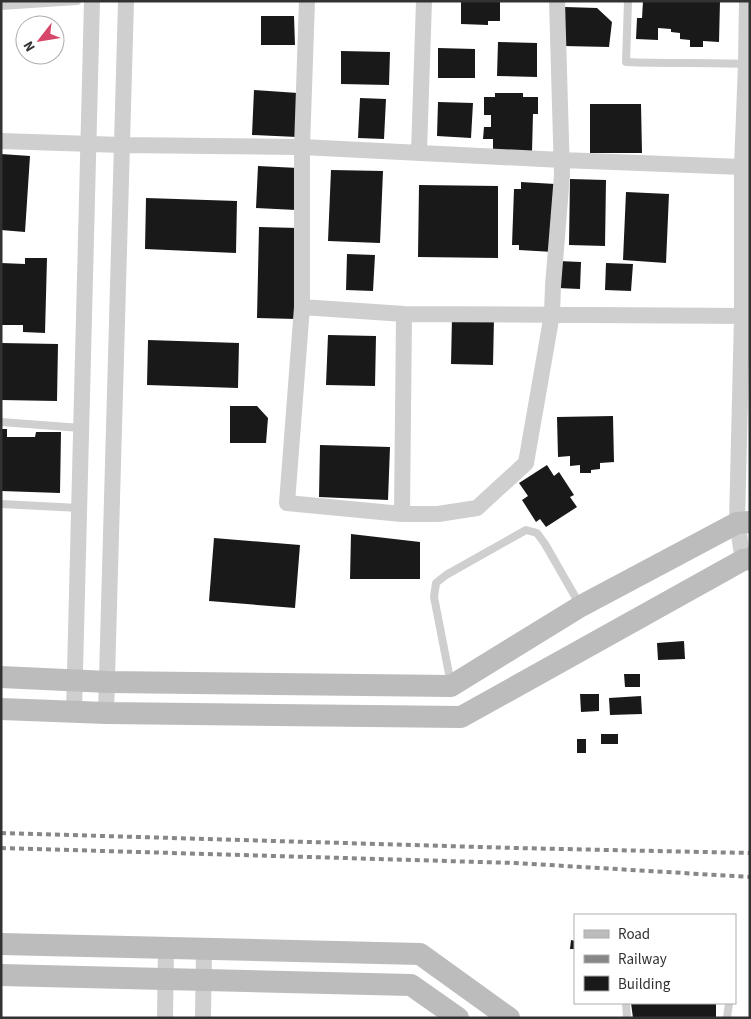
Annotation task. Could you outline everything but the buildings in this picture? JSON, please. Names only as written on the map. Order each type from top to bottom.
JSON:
[{"type":"street","points":[[74,711],[92,1]]},
{"type":"street","points":[[106,713],[126,1]]},
{"type":"street","points":[[307,1],[302,147],[302,307],[287,503],[402,514],[438,514],[477,508],[526,463],[552,314],[562,160],[557,1]]},
{"type":"street","points":[[419,152],[424,1]]},
{"type":"street","points":[[1,709],[106,713],[461,717],[746,559],[744,523],[746,316],[742,167],[747,1]]},
{"type":"street","points":[[1,141],[122,145],[302,147],[742,167]]},
{"type":"street","points":[[302,307],[404,314],[746,316]]},
{"type":"street","points":[[402,514],[404,314]]},
{"type":"street","points":[[1,677],[108,682],[451,686],[581,606],[744,523]]},
{"type":"street","points":[[1,944],[420,954],[510,1018]]},
{"type":"street","points":[[165,1018],[166,948]]},
{"type":"street","points":[[203,1018],[204,949]]},
{"type":"street","points":[[1,975],[411,985],[458,1018]]},
{"type":"lane","points":[[1,6],[77,1]]},
{"type":"lane","points":[[628,1],[626,62],[746,64]]},
{"type":"lane","points":[[1,422],[81,428]]},
{"type":"lane","points":[[1,504],[79,508]]},
{"type":"lane","points":[[451,686],[434,597],[436,583],[446,575],[526,530],[537,533],[545,544],[581,606]]},
{"type":"lane","points":[[626,1004],[627,1018]]},
{"type":"lane","points":[[728,1018],[729,1004]]},
{"type":"railway","points":[[1,833],[750,853]]},
{"type":"railway","points":[[1,848],[515,863],[750,877]]}]
